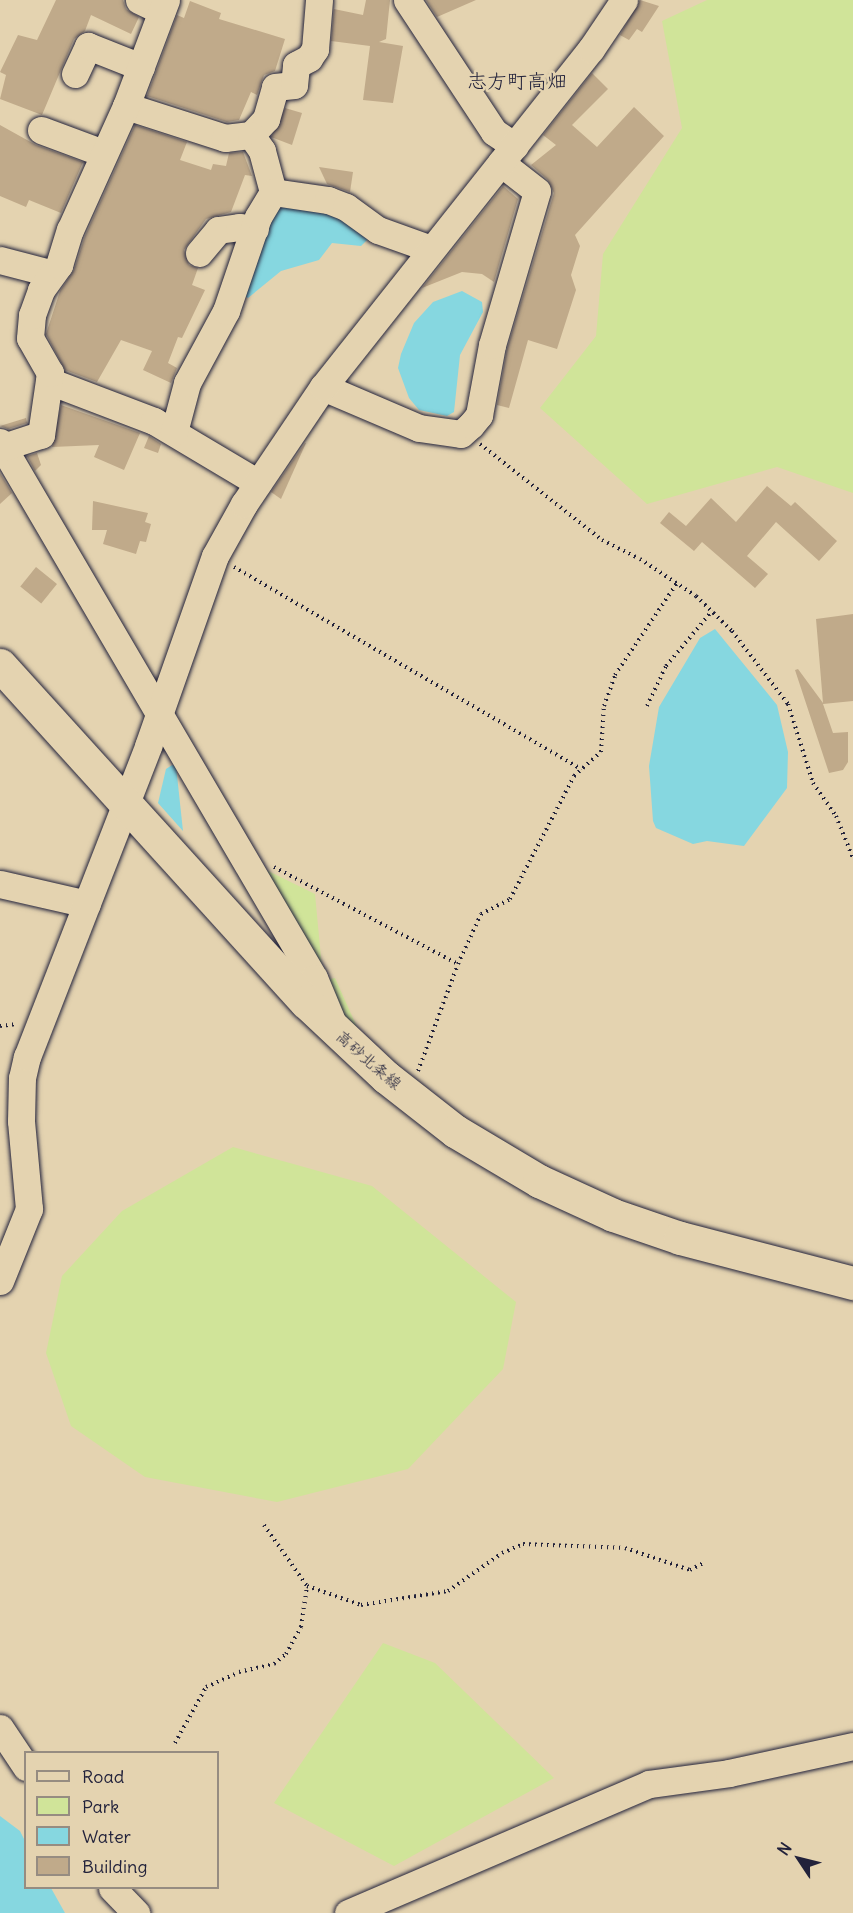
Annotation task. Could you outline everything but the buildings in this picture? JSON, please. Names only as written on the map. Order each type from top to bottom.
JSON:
[{"type":"main road","name":"高砂北条線","points":[[0,665],[337,1033],[455,1131],[539,1182],[613,1215],[680,1238],[853,1283]]},
{"type":"street","points":[[126,106],[225,138],[251,135],[266,119],[275,87],[294,85],[296,65],[309,58],[315,49],[319,0]]},
{"type":"street","points":[[323,387],[419,428],[461,434],[479,415],[492,345],[537,191],[508,155],[407,0]]},
{"type":"street","points":[[0,1281],[29,1209],[21,1121],[22,1078],[126,803],[215,556],[258,483],[323,387],[591,49],[624,0]]},
{"type":"street","points":[[156,4],[141,67],[126,106],[103,153],[59,265],[50,273],[32,315],[30,338],[50,373],[41,435],[2,444],[158,716],[314,978],[337,1033]]},
{"type":"street","points":[[75,74],[88,46],[141,67]]},
{"type":"street","points":[[41,130],[103,153]]},
{"type":"street","points":[[251,135],[262,151],[273,192]]},
{"type":"street","points":[[174,432],[187,383],[226,311],[266,199],[273,192]]},
{"type":"street","points":[[273,192],[328,200],[346,207],[378,230],[431,249]]},
{"type":"street","points":[[199,253],[218,230],[255,229]]},
{"type":"street","points":[[0,260],[50,273]]},
{"type":"street","points":[[49,381],[174,432],[258,483]]},
{"type":"street","points":[[0,884],[87,904]]},
{"type":"street","points":[[0,1728],[24,1764]]},
{"type":"street","points":[[348,1913],[649,1784],[729,1773],[853,1746]]},
{"type":"street","points":[[114,1889],[136,1913]]},
{"type":"path","points":[[461,434],[494,451],[602,540],[677,583],[712,611],[732,631],[788,704],[813,783],[836,816],[853,858]]},
{"type":"path","points":[[215,556],[581,768]]},
{"type":"path","points":[[409,1094],[458,964],[481,914],[510,899],[581,768],[593,762],[601,752],[604,706],[615,675],[677,583]]},
{"type":"path","points":[[647,706],[666,666],[712,611]]},
{"type":"path","points":[[244,860],[282,869],[458,964]]},
{"type":"path","points":[[264,1525],[307,1586],[361,1605],[422,1597],[447,1591],[502,1553],[523,1544],[625,1548],[690,1570],[703,1563]]},
{"type":"path","points":[[174,1743],[206,1687],[231,1675],[274,1664],[286,1654],[301,1627],[307,1586]]},
{"type":"green space","points":[[707,0],[853,0],[853,493],[777,467],[647,504],[540,408],[596,336],[603,254],[682,128],[662,21]]},
{"type":"green space","points":[[258,866],[315,894],[322,968]]},
{"type":"green space","points":[[335,978],[357,1027],[355,1038],[323,980]]},
{"type":"green space","points":[[233,1147],[372,1186],[516,1302],[503,1369],[408,1469],[277,1502],[145,1477],[71,1426],[46,1353],[62,1276],[122,1211]]},
{"type":"green space","points":[[383,1643],[435,1663],[554,1778],[394,1866],[274,1803]]},
{"type":"water","points":[[271,205],[334,209],[370,237],[361,246],[332,243],[319,260],[281,271],[248,298],[241,294]]},
{"type":"water","points":[[462,291],[482,302],[483,312],[460,355],[454,412],[447,416],[419,410],[409,398],[398,368],[401,354],[414,323],[433,302]]},
{"type":"water","points":[[715,629],[777,705],[788,752],[787,788],[744,846],[707,841],[693,844],[656,828],[653,821],[649,766],[659,707],[700,638]]},
{"type":"water","points":[[172,765],[176,766],[183,831],[158,803],[166,769]]},
{"type":"water","points":[[0,1816],[20,1831],[24,1839],[24,1889],[52,1889],[65,1913],[0,1913]]},
{"type":"district","name":"志方町高畑","points":[[517,80]]}]
